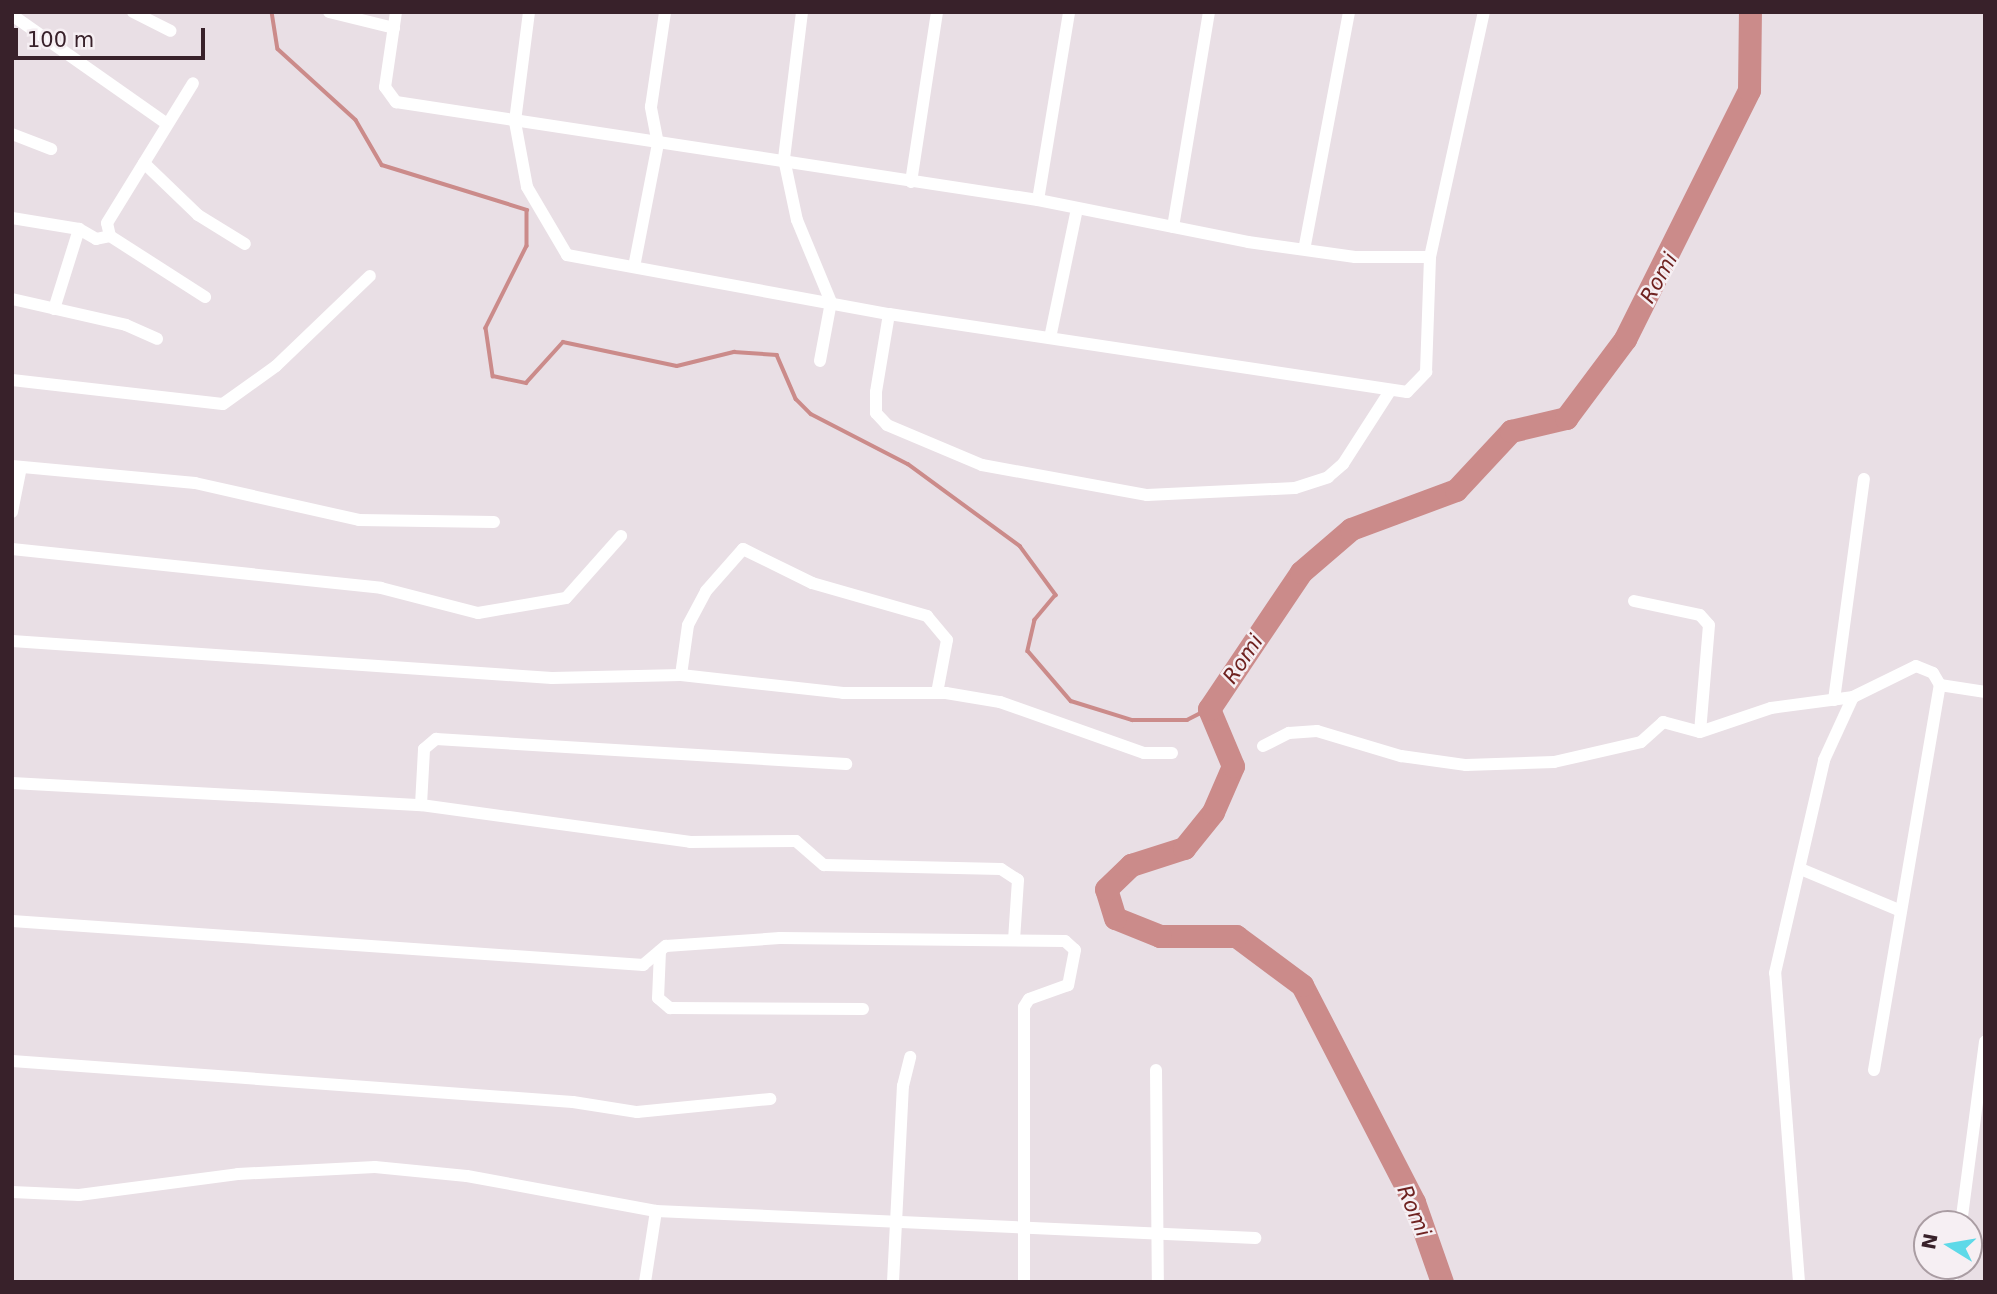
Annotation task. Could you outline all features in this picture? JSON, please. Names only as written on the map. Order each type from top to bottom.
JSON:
[{"type":"street","points":[[133,12],[171,32]]},
{"type":"street","points":[[330,12],[394,28]]},
{"type":"street","points":[[396,12],[385,87],[389,99],[515,122],[658,144],[784,159],[1038,200],[1173,227],[1305,245],[1355,257],[1430,257]]},
{"type":"street","points":[[529,12],[515,122],[527,187],[567,255],[889,314],[1245,369],[1349,378],[1390,391],[1407,392],[1426,372],[1430,257],[1483,12]]},
{"type":"street","points":[[634,267],[658,144],[651,107],[665,12]]},
{"type":"street","points":[[802,12],[784,159],[797,220],[831,302],[820,361]]},
{"type":"street","points":[[911,181],[937,12]]},
{"type":"street","points":[[1038,200],[1069,12]]},
{"type":"street","points":[[1173,227],[1209,12]]},
{"type":"street","points":[[1305,245],[1349,12]]},
{"type":"street","points":[[12,15],[167,124]]},
{"type":"street","points":[[193,83],[107,223],[110,236],[205,297]]},
{"type":"street","points":[[12,134],[51,149]]},
{"type":"street","points":[[144,163],[198,215],[245,244]]},
{"type":"street","points":[[1050,338],[1077,209]]},
{"type":"street","points":[[12,218],[79,229],[96,239],[110,236]]},
{"type":"street","points":[[54,309],[79,229]]},
{"type":"street","points":[[12,380],[223,404],[276,366],[370,276]]},
{"type":"street","points":[[12,299],[157,339]]},
{"type":"street","points":[[889,314],[876,392],[876,413],[887,425],[982,465],[1147,495],[1295,488],[1328,477],[1343,464],[1390,391]]},
{"type":"street","points":[[12,512],[17,466],[195,483],[359,520],[494,522]]},
{"type":"street","points":[[1834,700],[1864,479]]},
{"type":"street","points":[[12,549],[381,588],[478,613],[566,598],[621,536]]},
{"type":"street","points":[[681,675],[688,625],[706,591],[743,549],[812,583],[927,616],[947,640],[937,693]]},
{"type":"street","points":[[1634,601],[1700,615],[1709,625],[1700,732]]},
{"type":"street","points":[[12,641],[552,678],[681,675],[843,692],[937,693],[1000,702],[1144,753],[1172,753]]},
{"type":"street","points":[[1263,746],[1289,733],[1317,731],[1401,757],[1466,765],[1554,762],[1641,743],[1663,722],[1700,732],[1771,708],[1853,697],[1916,666],[1933,673],[1940,685],[1874,1070]]},
{"type":"street","points":[[1940,685],[1985,692]]},
{"type":"street","points":[[1800,1282],[1774,999],[1824,760],[1853,697]]},
{"type":"street","points":[[421,805],[424,749],[436,739],[846,764]]},
{"type":"street","points":[[12,783],[421,805],[618,835],[796,841],[824,864],[1001,869],[1018,880],[1014,940]]},
{"type":"street","points":[[1803,870],[1901,911]]},
{"type":"street","points":[[12,921],[643,965],[660,951],[780,938],[1065,941],[1075,950],[1068,985],[1029,999],[1024,1007],[1028,1232],[1024,1282]]},
{"type":"street","points":[[660,951],[658,998],[670,1008],[863,1009]]},
{"type":"street","points":[[1963,1210],[1985,1042]]},
{"type":"street","points":[[892,1282],[910,1058]]},
{"type":"street","points":[[12,1061],[573,1102],[637,1112],[770,1099]]},
{"type":"street","points":[[1156,1070],[1160,1237],[1158,1282]]},
{"type":"street","points":[[12,1192],[79,1195],[238,1174],[375,1167],[467,1176],[656,1211],[1028,1232],[1255,1238]]},
{"type":"street","points":[[645,1282],[656,1211]]},
{"type":"waterway","points":[[272,12],[278,49],[356,120],[382,165],[527,210],[527,246],[486,328],[493,376],[526,383],[563,342],[677,366],[734,352],[777,355],[796,399],[811,414],[908,464],[1020,546],[1056,595],[1035,620],[1028,651],[1071,701],[1132,720],[1187,720],[1209,709]]},
{"type":"waterway","name":"Romi","points":[[1442,1282],[1414,1202],[1302,985],[1236,936],[1160,936],[1115,918],[1106,889],[1131,865],[1184,848],[1213,812],[1233,766],[1209,709],[1301,572],[1351,529],[1456,490],[1511,431],[1566,418],[1625,339],[1749,90],[1750,12]]}]
